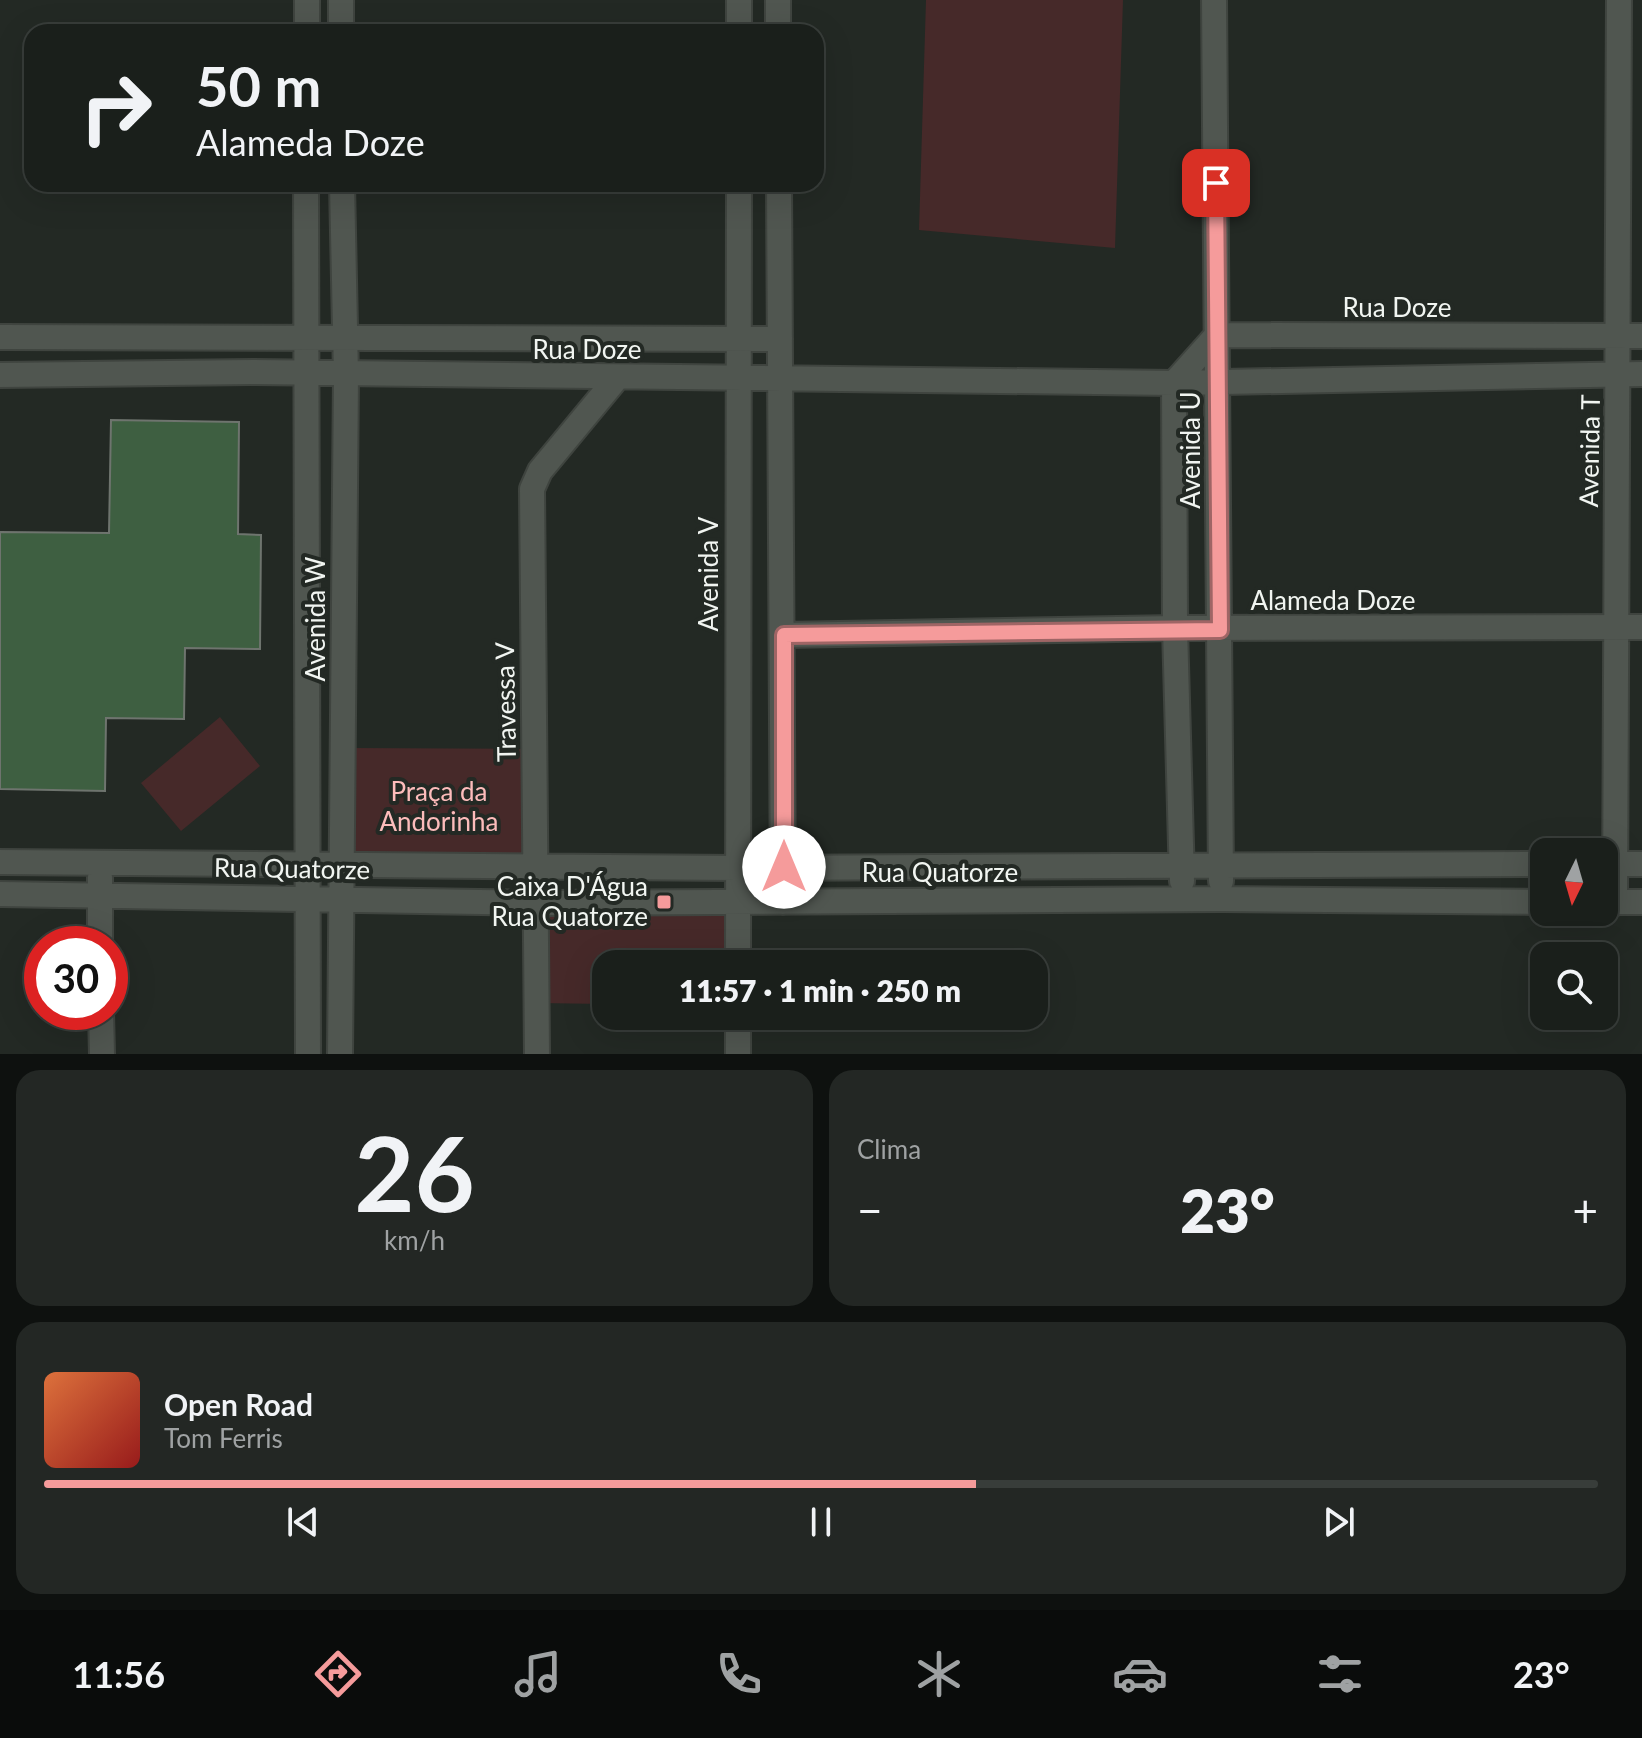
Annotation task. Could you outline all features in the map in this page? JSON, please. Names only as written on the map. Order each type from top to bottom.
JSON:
[{"type":"street","points":[[307,0],[307,24]]},
{"type":"street","points":[[341,0],[341,24]]},
{"type":"street","points":[[739,0],[739,24]]},
{"type":"street","points":[[778,0],[778,24]]},
{"type":"street","name":"Avenida U","points":[[1214,0],[1222,899]]},
{"type":"street","name":"Avenida T","points":[[1611,838],[1616,627],[1631,375],[1619,0]]},
{"type":"street","name":"Avenida W","points":[[306,192],[308,1054]]},
{"type":"street","name":"Avenida W","points":[[340,1054],[346,376],[342,338],[342,192]]},
{"type":"street","name":"Avenida V","points":[[738,950],[739,192]]},
{"type":"street","points":[[779,192],[784,635],[783,902]]},
{"type":"street","points":[[1174,383],[1217,335]]},
{"type":"street","name":"Rua Doze","points":[[1217,335],[1631,336]]},
{"type":"street","name":"Rua Doze","points":[[0,337],[780,339]]},
{"type":"street","name":"Rua Doze","points":[[0,375],[1174,383],[1631,375]]},
{"type":"street","name":"Travessa V","points":[[537,1054],[532,489],[540,471],[616,379]]},
{"type":"street","name":"Avenida U","points":[[1174,383],[1175,628],[1183,900]]},
{"type":"street","name":"Alameda Doze","points":[[784,635],[1175,628],[1642,627]]},
{"type":"street","name":"Rua Quatorze","points":[[0,862],[738,868],[1530,864]]},
{"type":"street","points":[[100,864],[100,926]]},
{"type":"street","points":[[1618,864],[1642,864]]},
{"type":"street","name":"Rua Quatorze","points":[[0,894],[536,903],[1222,899],[1530,902]]},
{"type":"street","points":[[1618,902],[1642,902]]},
{"type":"street","points":[[101,1030],[102,1054]]},
{"type":"street","points":[[738,1030],[738,1054]]},
{"type":"green space","points":[[926,0],[1123,0],[1115,248],[919,230]]},
{"type":"green space","points":[[220,717],[260,766],[181,831],[141,783]]},
{"type":"green space","name":"Praça da Andorinha","points":[[344,748],[535,749],[535,866],[343,865]]},
{"type":"green space","points":[[536,902],[739,903],[738,950],[592,950],[592,1004],[537,1003]]},
{"type":"building","points":[[111,420],[239,422],[238,534],[261,535],[260,649],[185,648],[184,719],[106,718],[105,791],[0,789],[0,532],[109,533]]},
{"type":"place","name":"Caixa D'Água Rua Quatorze","points":[[664,902]]},
{"type":"route","points":[[784,867],[784,635],[1175,628],[1220,630],[1216,183]]}]
